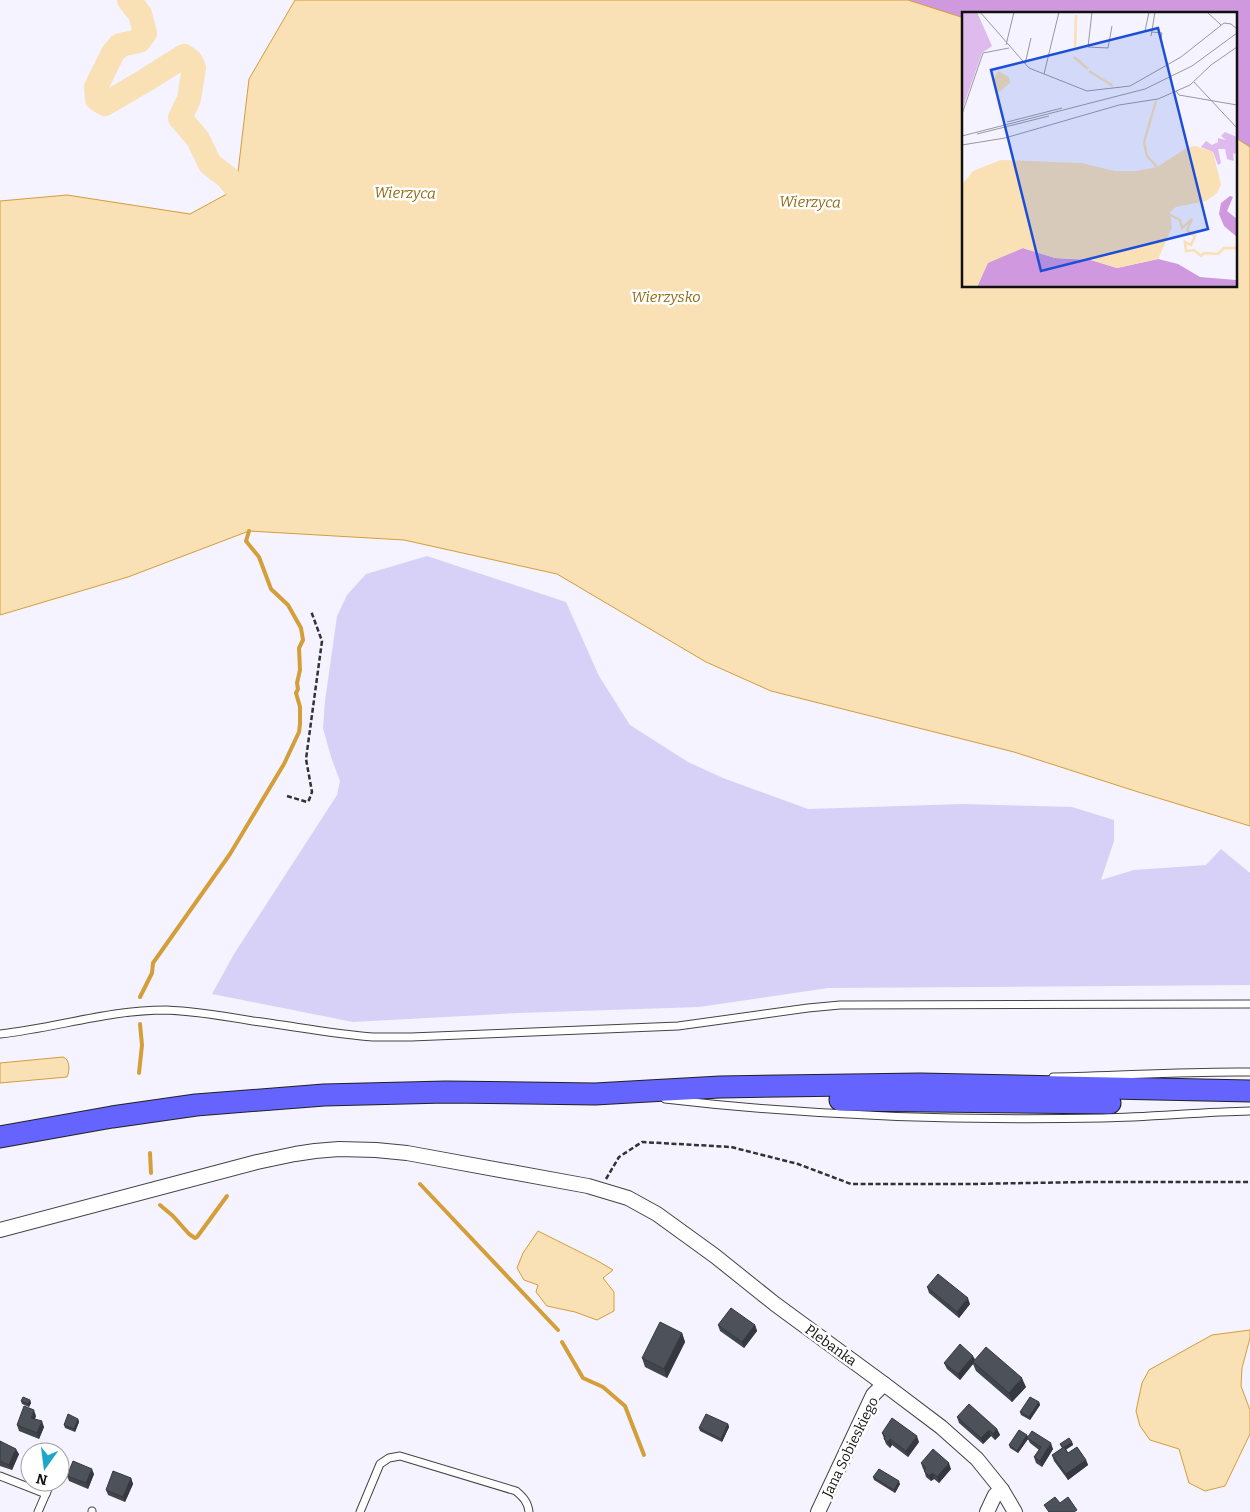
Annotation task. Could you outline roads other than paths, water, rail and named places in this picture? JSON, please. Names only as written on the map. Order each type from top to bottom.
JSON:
[{"type":"main road","points":[[0,1137],[112,1117],[196,1105],[324,1095],[427,1093],[595,1094],[720,1087],[920,1084],[1250,1091]]},
{"type":"main road","points":[[595,1094],[650,1098],[1250,1104]]},
{"type":"street","name":"Plebanka","points":[[0,1230],[257,1162],[295,1154],[338,1149],[407,1153],[600,1189],[628,1198],[650,1209],[684,1232],[775,1304],[941,1427],[977,1459],[1002,1490],[1015,1512]]},
{"type":"street","name":"Jana Sobieskiego","points":[[818,1512],[873,1395],[884,1384]]},
{"type":"street","points":[[987,1512],[995,1495],[1002,1490]]},
{"type":"lane","points":[[0,1034],[119,1012],[148,1010],[200,1013],[373,1037],[412,1037],[678,1026],[840,1005],[1250,1004]]},
{"type":"lane","points":[[1042,1077],[1116,1076],[1214,1071],[1250,1072]]},
{"type":"lane","points":[[920,1084],[996,1078]]},
{"type":"lane","points":[[650,1098],[734,1107],[854,1115],[922,1117],[1104,1118],[1250,1111]]},
{"type":"lane","points":[[360,1512],[380,1464],[389,1458],[400,1456],[516,1491],[523,1497],[529,1512]]},
{"type":"lane","points":[[0,1476],[46,1494],[38,1512]]},
{"type":"water","name":"Wierzysko","points":[[295,0],[908,0],[962,17],[962,288],[1238,288],[1238,139],[1250,147],[1250,826],[1014,752],[771,691],[706,662],[557,574],[404,540],[249,531],[128,577],[0,615],[0,201],[67,195],[190,214],[236,189],[249,79]]},
{"type":"water","points":[[63,1057],[67,1060],[69,1066],[67,1077],[0,1083],[0,1063]]},
{"type":"water","points":[[538,1231],[613,1270],[603,1278],[614,1292],[614,1311],[597,1320],[575,1312],[547,1306],[536,1292],[538,1285],[524,1280],[517,1268],[523,1253]]},
{"type":"water","points":[[1250,1330],[1250,1338],[1242,1368],[1241,1386],[1250,1410],[1250,1434],[1225,1486],[1205,1491],[1189,1483],[1179,1449],[1150,1440],[1140,1426],[1136,1411],[1142,1383],[1149,1370],[1212,1335]]},
{"type":"waterway","name":"Wierzyca","points":[[129,0],[140,14],[145,33],[139,41],[120,45],[113,53],[96,87],[97,99],[105,104],[184,56],[191,61],[194,68],[189,99],[180,118],[198,139],[210,164],[227,177],[237,189],[270,190]]},
{"type":"waterway","points":[[140,997],[152,973],[153,963],[230,854],[284,764],[299,732],[300,707],[296,693],[300,670],[299,648],[303,640],[301,628],[288,605],[271,589],[259,557],[246,541],[249,531]]},
{"type":"waterway","points":[[139,1073],[142,1045],[140,1024]]},
{"type":"waterway","points":[[150,1153],[151,1173]]},
{"type":"waterway","points":[[420,1184],[558,1330]]},
{"type":"waterway","points":[[160,1205],[195,1238],[227,1196]]},
{"type":"waterway","points":[[562,1342],[583,1378],[603,1387],[625,1406],[644,1455]]}]
